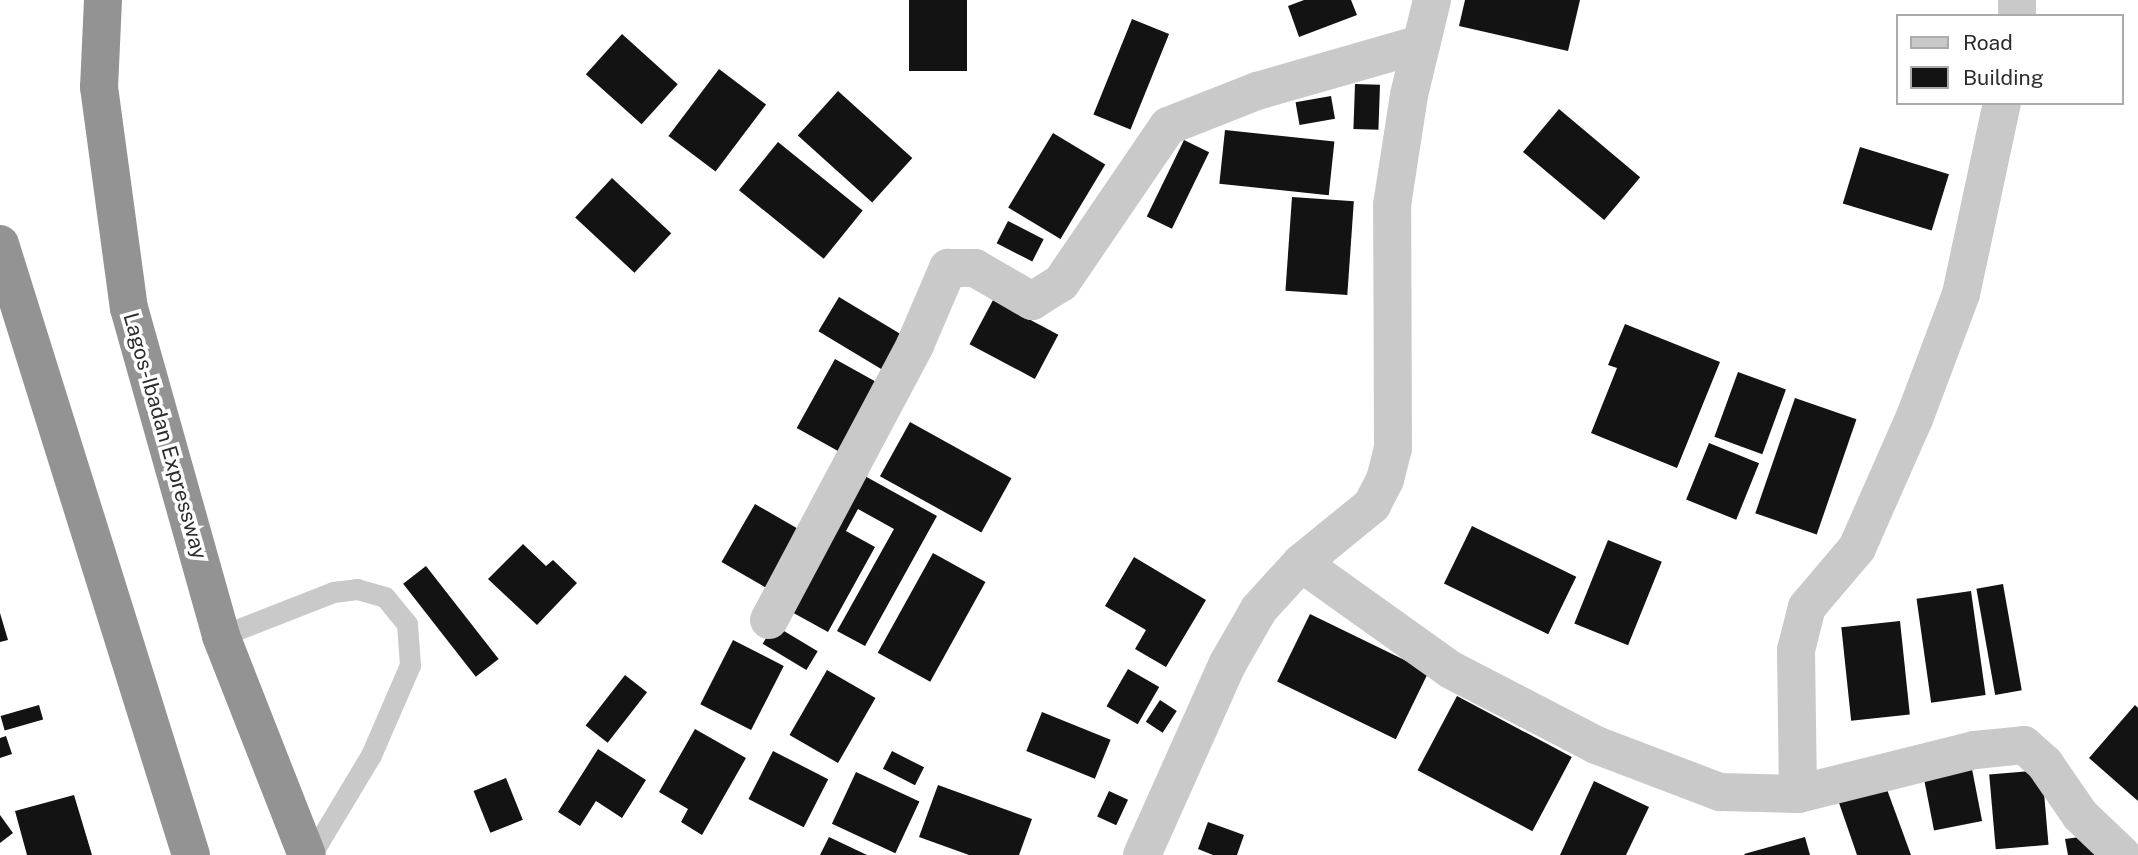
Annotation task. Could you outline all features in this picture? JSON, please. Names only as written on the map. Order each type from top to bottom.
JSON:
[{"type":"highway","name":"Lagos-Ibadan Expressway","points":[[103,0],[99,87],[129,308],[221,636],[309,855]]},
{"type":"highway","points":[[0,244],[191,855]]},
{"type":"street","points":[[1142,855],[1228,663],[1259,610],[1301,562],[1372,505],[1385,480],[1393,449],[1392,205],[1421,44],[1432,0]]},
{"type":"street","points":[[769,620],[915,345],[948,268],[975,268],[1032,301],[1061,283],[1168,126],[1257,91],[1421,44]]},
{"type":"street","points":[[1798,794],[1796,650],[1807,607],[1857,548],[1914,419],[1961,294],[2002,105]]},
{"type":"street","points":[[1301,562],[1451,670],[1597,745],[1720,792],[1798,794],[1962,753],[2024,745],[2045,764],[2080,815],[2122,855]]},
{"type":"lane","points":[[221,636],[333,592],[357,589],[385,597],[407,624],[410,665],[371,755],[309,855]]},
{"type":"building","points":[[909,0],[967,0],[967,71],[909,71]]},
{"type":"building","points":[[1304,0],[1351,0],[1357,15],[1299,37],[1288,6]]},
{"type":"building","points":[[1465,0],[1580,0],[1568,51],[1459,26]]},
{"type":"building","points":[[1132,19],[1169,34],[1131,129],[1093,114]]},
{"type":"building","points":[[622,34],[678,84],[642,124],[586,74]]},
{"type":"building","points":[[719,69],[766,105],[716,172],[668,136]]},
{"type":"building","points":[[1355,84],[1380,85],[1378,130],[1353,129]]},
{"type":"building","points":[[838,91],[912,158],[872,203],[798,136]]},
{"type":"building","points":[[1331,96],[1335,119],[1300,125],[1296,102]]},
{"type":"building","points":[[1559,109],[1640,177],[1604,220],[1523,152]]},
{"type":"building","points":[[1225,130],[1334,141],[1329,195],[1219,184]]},
{"type":"building","points":[[1053,133],[1105,164],[1060,239],[1008,208]]},
{"type":"building","points":[[1184,140],[1209,152],[1172,229],[1147,216]]},
{"type":"building","points":[[778,142],[863,211],[824,259],[739,190]]},
{"type":"building","points":[[1860,147],[1949,174],[1932,231],[1843,203]]},
{"type":"building","points":[[612,178],[671,233],[634,273],[575,217]]},
{"type":"building","points":[[1292,197],[1354,201],[1347,295],[1285,291]]},
{"type":"building","points":[[1008,221],[1044,239],[1032,261],[997,243]]},
{"type":"building","points":[[839,297],[908,338],[887,372],[818,331]]},
{"type":"building","points":[[993,300],[1058,335],[1035,379],[970,344]]},
{"type":"building","points":[[1625,324],[1720,362],[1677,468],[1591,433],[1617,368],[1608,365]]},
{"type":"building","points":[[835,359],[885,387],[847,456],[797,428]]},
{"type":"building","points":[[1738,372],[1786,389],[1762,454],[1714,437]]},
{"type":"building","points":[[1795,398],[1856,419],[1817,535],[1755,513]]},
{"type":"building","points":[[910,422],[1011,478],[981,532],[880,476]]},
{"type":"building","points":[[1709,443],[1759,463],[1736,520],[1686,500]]},
{"type":"building","points":[[854,470],[937,516],[865,646],[837,631],[894,529],[858,509],[846,531],[875,547],[828,632],[779,605]]},
{"type":"building","points":[[755,504],[805,533],[772,591],[722,562]]},
{"type":"building","points":[[1472,526],[1576,577],[1548,634],[1444,584]]},
{"type":"building","points":[[1608,540],[1662,562],[1628,645],[1574,623]]},
{"type":"building","points":[[523,544],[546,566],[553,560],[577,583],[537,625],[488,579]]},
{"type":"building","points":[[933,553],[985,582],[930,682],[878,653]]},
{"type":"building","points":[[1134,557],[1206,600],[1166,667],[1135,649],[1146,630],[1105,606]]},
{"type":"building","points":[[426,566],[499,659],[476,677],[403,584]]},
{"type":"building","points":[[2003,584],[2022,690],[1995,695],[1976,589]]},
{"type":"building","points":[[1971,591],[1986,695],[1931,703],[1917,599]]},
{"type":"building","points":[[0,613],[8,640],[0,642]]},
{"type":"building","points":[[1310,614],[1429,672],[1396,739],[1277,681]]},
{"type":"building","points":[[1900,621],[1910,714],[1851,721],[1841,627]]},
{"type":"building","points":[[774,625],[818,651],[806,670],[763,644]]},
{"type":"building","points":[[733,640],[784,666],[751,730],[700,704]]},
{"type":"building","points":[[1128,669],[1159,687],[1138,724],[1106,706]]},
{"type":"building","points":[[827,670],[875,698],[838,763],[790,735]]},
{"type":"building","points":[[625,675],[647,692],[608,743],[586,725]]},
{"type":"building","points":[[1457,696],[1572,757],[1532,831],[1418,770]]},
{"type":"building","points":[[1160,700],[1177,711],[1163,733],[1146,722]]},
{"type":"building","points":[[39,705],[43,719],[5,730],[1,716]]},
{"type":"building","points":[[2135,705],[2138,708],[2138,801],[2089,758]]},
{"type":"building","points":[[1042,712],[1111,740],[1095,779],[1026,751]]},
{"type":"building","points":[[695,729],[746,758],[702,835],[681,822],[688,809],[659,792]]},
{"type":"building","points":[[6,736],[12,754],[0,758],[0,738]]},
{"type":"building","points":[[598,749],[646,780],[622,818],[596,801],[580,826],[558,812]]},
{"type":"building","points":[[773,751],[828,779],[804,827],[748,799]]},
{"type":"building","points":[[892,751],[924,767],[915,785],[883,769]]},
{"type":"building","points":[[1972,769],[1982,821],[1934,830],[1924,778]]},
{"type":"building","points":[[2042,770],[2049,845],[1996,849],[1989,775]]},
{"type":"building","points":[[856,772],[919,802],[895,853],[832,824]]},
{"type":"building","points":[[506,778],[523,820],[490,833],[474,791]]},
{"type":"building","points":[[1594,781],[1649,807],[1626,855],[1560,855]]},
{"type":"building","points":[[1885,784],[1911,855],[1857,855],[1838,800]]},
{"type":"building","points":[[938,785],[1032,819],[1019,855],[969,855],[919,837]]},
{"type":"building","points":[[1109,791],[1128,800],[1116,825],[1097,816]]},
{"type":"building","points":[[74,795],[92,855],[27,855],[15,811]]},
{"type":"building","points":[[0,815],[13,833],[0,843]]},
{"type":"building","points":[[1208,822],[1244,835],[1237,855],[1213,855],[1198,849]]},
{"type":"building","points":[[2095,835],[2098,855],[2068,855],[2065,839]]},
{"type":"building","points":[[829,837],[867,855],[820,855]]},
{"type":"building","points":[[1805,837],[1810,855],[1744,854]]}]
